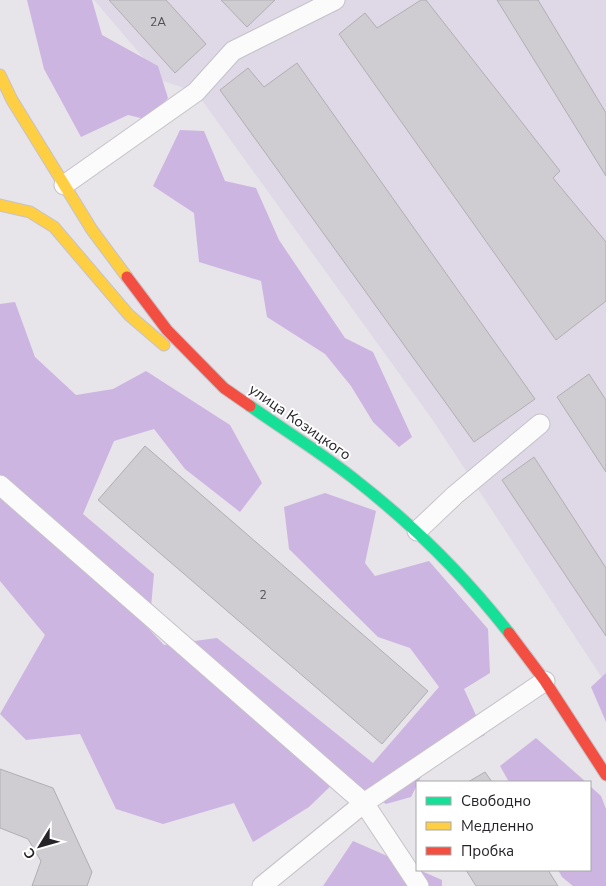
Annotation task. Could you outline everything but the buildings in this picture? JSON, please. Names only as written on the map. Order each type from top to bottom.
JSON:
[{"type":"street","name":"улица Козицкого","points":[[0,75],[12,100],[92,230],[167,330],[224,388],[352,477],[416,530],[488,606],[546,681],[606,776]]},
{"type":"street","points":[[0,205],[30,212],[54,227],[130,315],[185,362],[224,388]]},
{"type":"lane","points":[[64,185],[196,92],[233,51],[335,0]]},
{"type":"lane","points":[[416,530],[540,424]]},
{"type":"lane","points":[[0,484],[364,803],[419,886]]},
{"type":"lane","points":[[262,886],[364,803],[546,681]]},
{"type":"shaded area","points":[[27,0],[92,0],[102,35],[158,66],[168,98],[149,120],[128,115],[81,137],[44,69]]},
{"type":"shaded area","points":[[94,0],[606,0],[606,684],[432,419],[196,92],[163,81]]},
{"type":"shaded area","points":[[180,130],[204,131],[225,181],[256,188],[279,240],[345,338],[373,352],[412,437],[399,447],[373,422],[351,386],[325,354],[267,317],[261,281],[199,262],[194,213],[153,186]]},
{"type":"shaded area","points":[[15,302],[35,357],[76,395],[113,389],[146,371],[230,425],[262,483],[240,512],[185,469],[154,429],[114,441],[83,514],[154,574],[149,629],[164,645],[217,638],[373,763],[439,687],[410,648],[378,637],[289,549],[284,507],[325,493],[376,511],[365,563],[375,576],[429,561],[488,629],[490,673],[464,689],[485,735],[427,765],[419,781],[416,781],[416,787],[411,797],[386,804],[342,775],[309,807],[253,842],[234,803],[163,824],[116,809],[80,734],[26,740],[0,714],[45,635],[0,581],[0,304]]},
{"type":"shaded area","points":[[606,673],[606,722],[591,687]]},
{"type":"shaded area","points":[[536,738],[585,781],[508,781],[500,766]]},
{"type":"shaded area","points":[[591,787],[601,796],[606,809],[606,886],[573,886],[562,877],[559,871],[591,871]]},
{"type":"shaded area","points":[[353,841],[416,869],[416,871],[421,871],[442,880],[442,886],[323,886]]},
{"type":"traffic: fast","points":[[250,406],[340,468],[396,513],[455,570],[509,633]]},
{"type":"traffic: slow","points":[[0,75],[12,100],[92,230],[127,277]]},
{"type":"traffic: slow","points":[[0,205],[30,212],[54,227],[129,315],[164,345]]},
{"type":"traffic: jam","points":[[127,277],[167,330],[224,388],[250,406]]},
{"type":"traffic: jam","points":[[509,633],[545,681],[606,775]]}]
